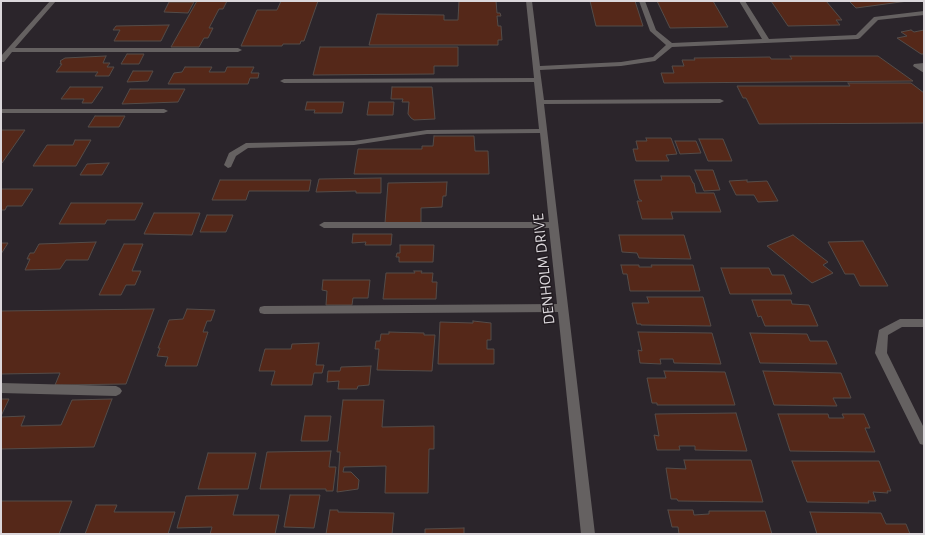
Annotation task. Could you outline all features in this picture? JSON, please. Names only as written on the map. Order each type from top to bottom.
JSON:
[{"type":"street","points":[[1,60],[53,1]]},
{"type":"street","name":"DENHOLM DRIVE","points":[[529,1],[588,534]]},
{"type":"street","points":[[642,1],[653,31],[670,46]]},
{"type":"street","points":[[742,1],[766,40]]},
{"type":"street","points":[[536,68],[621,64],[656,60],[670,46],[766,40],[858,37],[876,18],[924,13]]},
{"type":"street","points":[[1,47],[238,50]]},
{"type":"street","points":[[924,65],[917,66],[924,71]]},
{"type":"street","points":[[284,81],[538,80]]},
{"type":"street","points":[[540,102],[720,101]]},
{"type":"street","points":[[1,111],[164,111]]},
{"type":"street","points":[[228,165],[232,155],[246,146],[354,143],[427,132],[543,131]]},
{"type":"street","points":[[324,224],[554,225]]},
{"type":"street","points":[[264,310],[563,308]]},
{"type":"street","points":[[924,323],[900,323],[883,333],[881,353],[924,440]]},
{"type":"street","points":[[1,388],[116,391]]},
{"type":"building","points":[[197,1],[227,1],[223,9],[219,9],[209,28],[213,28],[208,38],[204,38],[199,47],[171,47]]},
{"type":"building","points":[[281,1],[318,1],[304,41],[301,41],[300,44],[283,44],[282,46],[241,46],[257,10],[277,10]]},
{"type":"building","points":[[459,1],[496,1],[497,13],[500,13],[501,16],[497,16],[498,26],[501,26],[502,40],[498,40],[498,45],[369,45],[377,14],[444,15],[444,20],[458,20]]},
{"type":"building","points":[[590,1],[635,1],[643,26],[596,26]]},
{"type":"building","points":[[657,1],[713,1],[728,27],[670,28]]},
{"type":"building","points":[[771,1],[826,1],[842,20],[836,20],[840,25],[788,26]]},
{"type":"building","points":[[849,1],[908,1],[856,8]]},
{"type":"building","points":[[169,2],[194,2],[188,13],[164,12]]},
{"type":"building","points":[[169,25],[161,41],[114,41],[120,30],[113,30],[116,26]]},
{"type":"building","points":[[911,30],[914,32],[924,30],[924,54],[921,54],[897,38],[907,36],[901,32]]},
{"type":"building","points":[[320,47],[458,47],[458,66],[434,66],[434,74],[313,75]]},
{"type":"building","points":[[127,54],[144,54],[139,64],[121,64]]},
{"type":"building","points":[[106,56],[103,63],[110,63],[107,67],[114,67],[109,76],[95,76],[98,72],[56,72],[62,64],[60,64],[60,61],[65,58]]},
{"type":"building","points":[[790,56],[878,56],[913,81],[664,83],[661,73],[674,73],[672,66],[684,66],[682,60],[695,60],[694,58],[770,57],[771,59],[792,59]]},
{"type":"building","points":[[185,67],[212,67],[209,72],[225,72],[227,67],[254,67],[251,73],[259,73],[258,78],[250,78],[248,84],[168,84],[174,73],[182,72]]},
{"type":"building","points":[[133,71],[153,71],[148,81],[127,82]]},
{"type":"building","points":[[848,83],[911,83],[924,93],[924,123],[759,124],[746,98],[743,98],[737,86],[850,86]]},
{"type":"building","points":[[70,87],[103,87],[92,103],[82,103],[84,99],[61,99]]},
{"type":"building","points":[[392,87],[432,87],[435,119],[414,120],[411,118],[408,114],[409,102],[402,102],[403,99],[391,99]]},
{"type":"building","points":[[130,89],[185,89],[178,102],[122,104]]},
{"type":"building","points":[[307,102],[344,102],[342,113],[314,113],[315,110],[305,110]]},
{"type":"building","points":[[369,102],[394,102],[393,115],[367,115]]},
{"type":"building","points":[[95,116],[125,116],[119,127],[88,127]]},
{"type":"building","points":[[1,130],[25,130],[2,163],[1,163]]},
{"type":"building","points":[[434,136],[474,136],[475,151],[488,151],[489,174],[354,174],[358,149],[422,149],[422,146],[433,146]]},
{"type":"building","points":[[646,138],[671,138],[677,154],[666,155],[669,161],[636,161],[633,149],[638,149],[636,141],[647,141]]},
{"type":"building","points":[[699,139],[723,139],[732,161],[708,161]]},
{"type":"building","points":[[75,140],[91,140],[76,166],[33,166],[47,145],[73,145]]},
{"type":"building","points":[[675,141],[696,141],[701,153],[680,154]]},
{"type":"building","points":[[109,163],[102,175],[80,175],[87,164]]},
{"type":"building","points":[[695,170],[713,170],[720,190],[704,191]]},
{"type":"building","points":[[661,176],[690,176],[694,183],[696,193],[714,193],[721,212],[671,212],[673,219],[642,219],[637,201],[642,201],[639,199],[634,180],[662,180]]},
{"type":"building","points":[[381,178],[381,193],[356,193],[356,191],[316,192],[319,179]]},
{"type":"building","points":[[220,180],[311,180],[309,191],[249,191],[246,200],[212,200]]},
{"type":"building","points":[[747,180],[747,182],[767,181],[778,201],[758,202],[754,195],[736,195],[729,181]]},
{"type":"building","points":[[447,182],[446,196],[443,196],[442,207],[421,208],[421,223],[385,223],[388,183]]},
{"type":"building","points":[[1,189],[33,189],[22,206],[7,206],[5,210],[1,210]]},
{"type":"building","points":[[71,203],[143,203],[135,220],[107,220],[105,224],[59,224]]},
{"type":"building","points":[[154,213],[200,213],[192,235],[144,234]]},
{"type":"building","points":[[207,215],[233,215],[226,232],[200,232]]},
{"type":"building","points":[[353,234],[392,234],[391,245],[365,245],[366,242],[352,243]]},
{"type":"building","points":[[619,235],[684,235],[691,259],[639,258],[637,253],[622,252]]},
{"type":"building","points":[[793,235],[828,262],[823,265],[833,273],[812,283],[767,246]]},
{"type":"building","points":[[863,241],[888,286],[860,286],[854,274],[845,274],[828,242]]},
{"type":"building","points":[[96,242],[88,260],[66,260],[60,269],[25,270],[30,259],[27,259],[30,253],[34,253],[39,244]]},
{"type":"building","points":[[1,243],[8,243],[1,254]]},
{"type":"building","points":[[124,244],[143,244],[132,271],[141,271],[135,285],[126,285],[121,295],[99,295]]},
{"type":"building","points":[[400,245],[434,245],[433,262],[399,262],[399,257],[396,257],[397,253],[400,253]]},
{"type":"building","points":[[621,265],[652,267],[651,265],[693,265],[700,291],[630,291],[627,274],[623,274]]},
{"type":"building","points":[[721,268],[769,268],[772,275],[784,275],[792,294],[730,294]]},
{"type":"building","points":[[414,271],[422,271],[421,273],[433,273],[432,282],[437,282],[436,299],[383,299],[386,273],[415,273]]},
{"type":"building","points":[[323,280],[370,280],[368,298],[353,298],[352,305],[326,305],[327,291],[322,290]]},
{"type":"building","points":[[647,297],[703,297],[711,326],[637,324],[632,303],[649,303]]},
{"type":"building","points":[[752,300],[791,300],[792,304],[809,305],[818,326],[765,326],[761,316],[758,317]]},
{"type":"building","points":[[154,309],[126,384],[55,385],[60,373],[1,374],[1,311]]},
{"type":"building","points":[[187,309],[215,310],[211,321],[207,321],[203,332],[208,332],[197,366],[165,366],[168,357],[157,356],[160,348],[158,348],[169,320],[183,319]]},
{"type":"building","points":[[473,321],[491,323],[491,340],[487,340],[487,349],[494,349],[494,364],[438,364],[440,322],[473,323]]},
{"type":"building","points":[[389,332],[424,333],[424,335],[435,335],[432,371],[377,370],[379,349],[375,349],[376,341],[380,341],[381,334],[389,334]]},
{"type":"building","points":[[638,332],[712,333],[721,364],[674,363],[673,359],[660,359],[661,364],[640,363],[638,350],[642,351]]},
{"type":"building","points":[[750,333],[807,334],[810,341],[827,341],[837,364],[760,363]]},
{"type":"building","points":[[319,343],[316,365],[324,365],[322,373],[314,373],[312,385],[271,385],[275,371],[259,371],[265,349],[291,349],[292,344]]},
{"type":"building","points":[[371,366],[369,385],[358,386],[357,389],[338,389],[339,381],[327,382],[328,371],[340,371],[341,367]]},
{"type":"building","points":[[664,371],[725,372],[735,405],[657,405],[657,403],[652,403],[647,378],[666,378]]},
{"type":"building","points":[[763,371],[841,373],[851,398],[833,398],[837,406],[774,405]]},
{"type":"building","points":[[1,399],[9,399],[1,416]]},
{"type":"building","points":[[112,399],[94,447],[1,449],[1,417],[25,416],[21,426],[61,425],[72,400]]},
{"type":"building","points":[[343,400],[384,400],[382,427],[434,426],[434,449],[429,449],[428,493],[385,493],[386,466],[344,467],[343,472],[351,472],[359,480],[358,489],[337,492],[340,452],[337,452]]},
{"type":"building","points":[[736,413],[747,451],[695,450],[695,446],[679,446],[680,450],[657,450],[654,435],[659,436],[655,414]]},
{"type":"building","points":[[778,414],[828,414],[829,418],[844,418],[842,414],[864,414],[870,428],[865,428],[875,452],[790,451]]},
{"type":"building","points":[[305,416],[331,416],[328,441],[301,441]]},
{"type":"building","points":[[331,451],[329,467],[336,467],[333,491],[326,491],[326,489],[260,489],[267,452]]},
{"type":"building","points":[[208,453],[256,453],[248,489],[198,489]]},
{"type":"building","points":[[684,460],[751,460],[763,502],[678,501],[677,499],[671,499],[666,468],[686,469]]},
{"type":"building","points":[[792,461],[879,461],[891,491],[887,491],[888,493],[873,492],[876,501],[868,501],[869,503],[807,502]]},
{"type":"building","points":[[238,495],[233,515],[279,515],[275,534],[210,534],[212,527],[177,528],[186,496]]},
{"type":"building","points":[[290,495],[320,495],[314,528],[284,527]]},
{"type":"building","points":[[1,501],[72,501],[59,534],[1,534]]},
{"type":"building","points":[[96,505],[117,505],[114,512],[175,512],[168,534],[85,534]]},
{"type":"building","points":[[330,510],[338,510],[338,512],[394,513],[392,534],[326,534]]},
{"type":"building","points":[[668,510],[693,510],[694,515],[709,514],[709,511],[765,511],[772,534],[679,534],[678,527],[672,527]]},
{"type":"building","points":[[810,512],[881,513],[886,524],[906,524],[910,534],[817,534]]},
{"type":"building","points":[[464,528],[464,534],[425,534],[425,529]]}]
